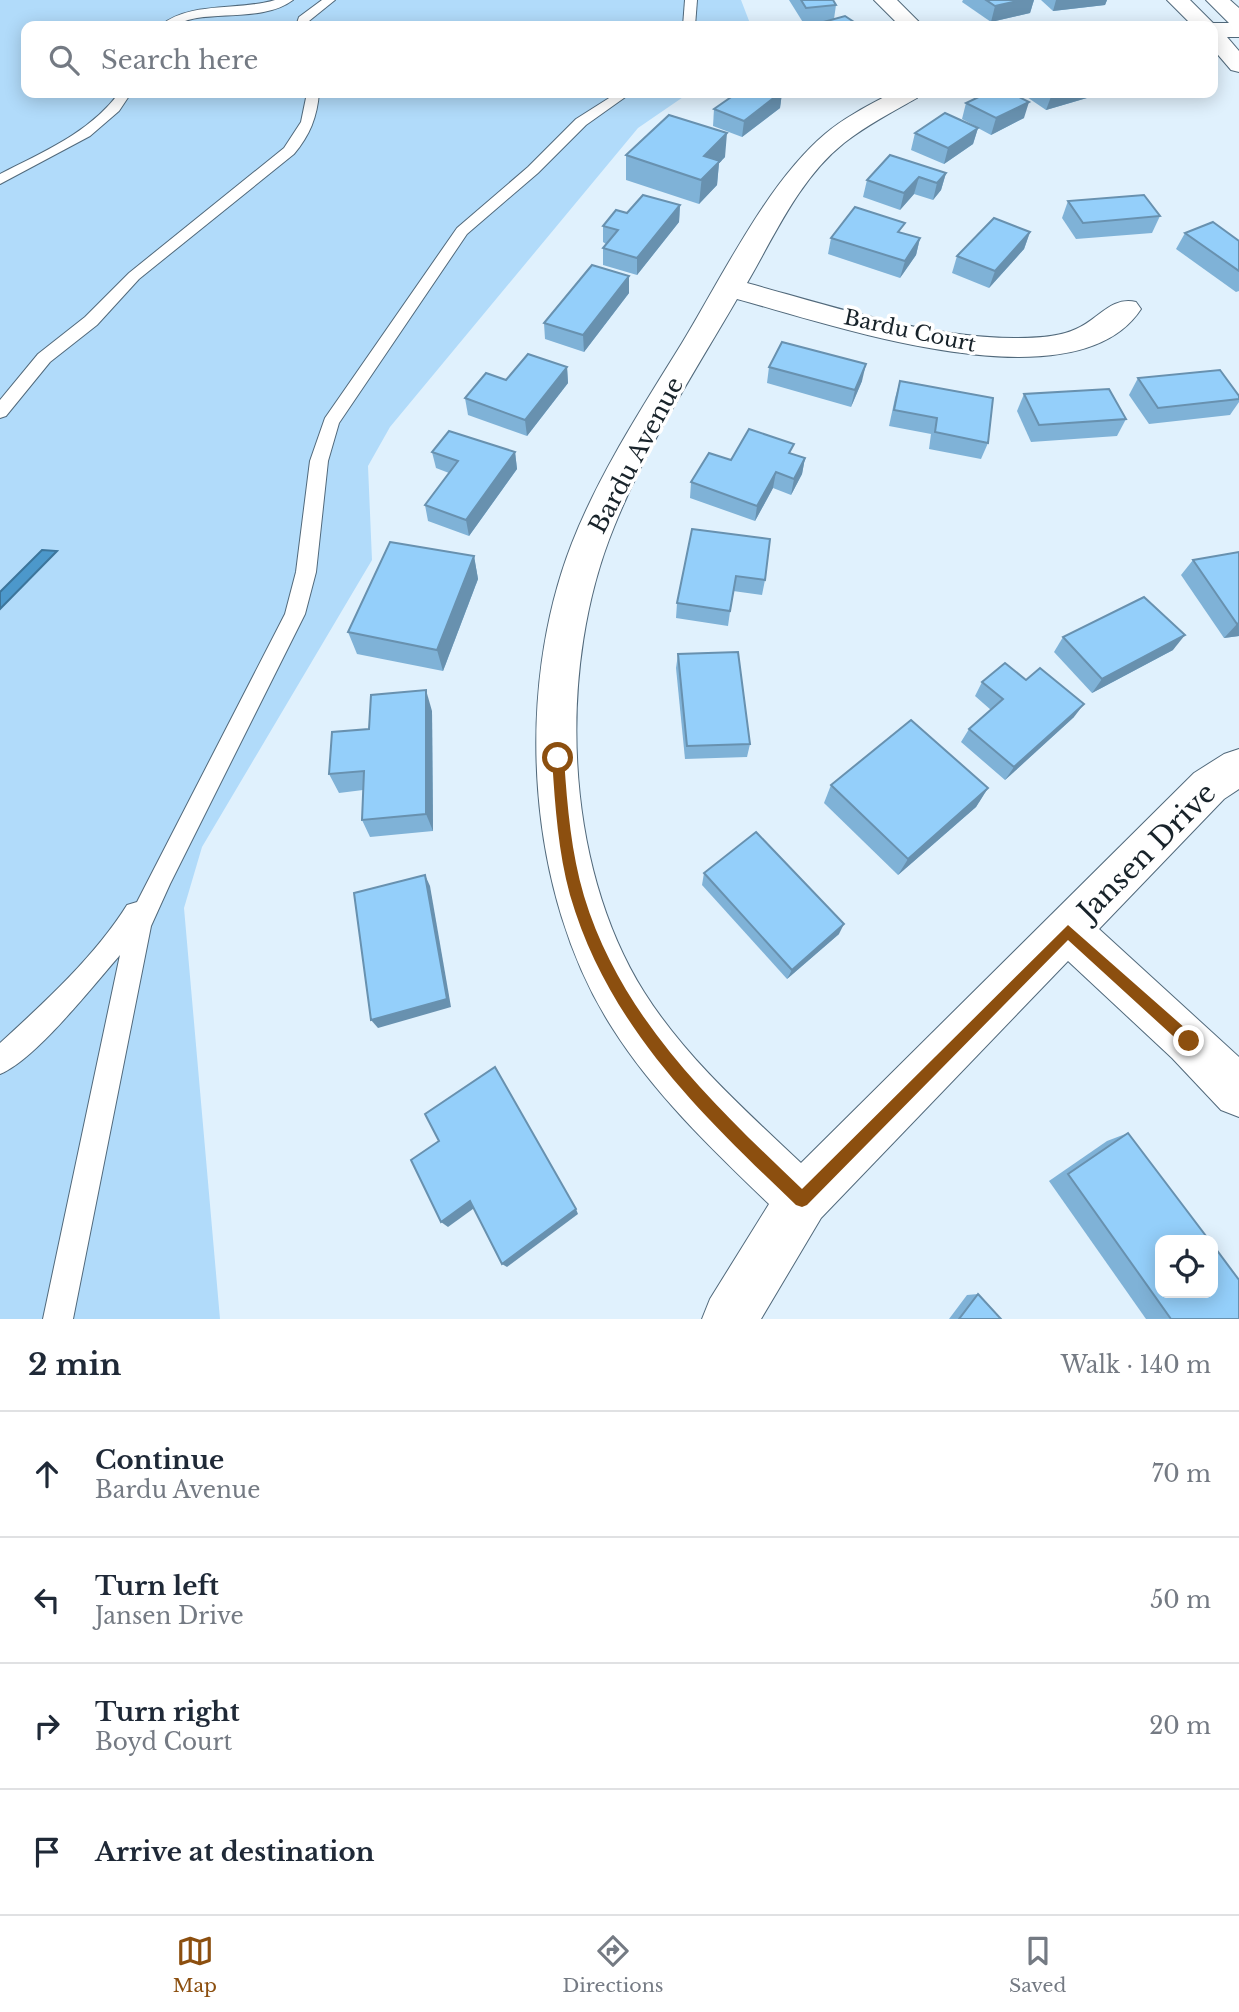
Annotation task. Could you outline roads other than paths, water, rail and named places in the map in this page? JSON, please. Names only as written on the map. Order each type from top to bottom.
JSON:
[{"type":"street","points":[[885,0],[907,21]]},
{"type":"street","points":[[1178,0],[1200,21]]},
{"type":"street","points":[[1217,0],[1239,20]]},
{"type":"street","points":[[1218,32],[1239,30]]},
{"type":"street","points":[[1218,39],[1239,65]]},
{"type":"street","name":"Bardu Avenue","points":[[802,1199],[740,1141],[667,1064],[626,1007],[593,941],[576,894],[562,815],[558,758],[559,692],[573,596],[587,548],[626,463],[791,184],[811,160],[834,139],[900,98]]},
{"type":"street","name":"Bardu Court","points":[[730,288],[928,339],[981,347],[1028,347],[1076,340],[1096,332],[1126,309]]},
{"type":"street","name":"Jansen Drive","points":[[730,1319],[802,1199],[1209,786],[1239,767]]},
{"type":"street","points":[[1068,931],[1189,1041],[1239,1092]]},
{"type":"lane","points":[[178,21],[192,15],[258,9],[287,0]]},
{"type":"lane","points":[[303,21],[329,0]]},
{"type":"lane","points":[[689,21],[691,0]]},
{"type":"lane","points":[[0,180],[98,126],[122,98]]},
{"type":"lane","points":[[0,412],[44,358],[91,321],[134,276],[281,159],[302,139],[311,113],[312,98]]},
{"type":"lane","points":[[58,1319],[139,926],[161,876],[295,614],[306,572],[312,488],[320,448],[331,422],[462,231],[533,170],[581,122],[617,98]]},
{"type":"lane","points":[[0,1061],[43,1022],[123,934],[161,876]]}]
